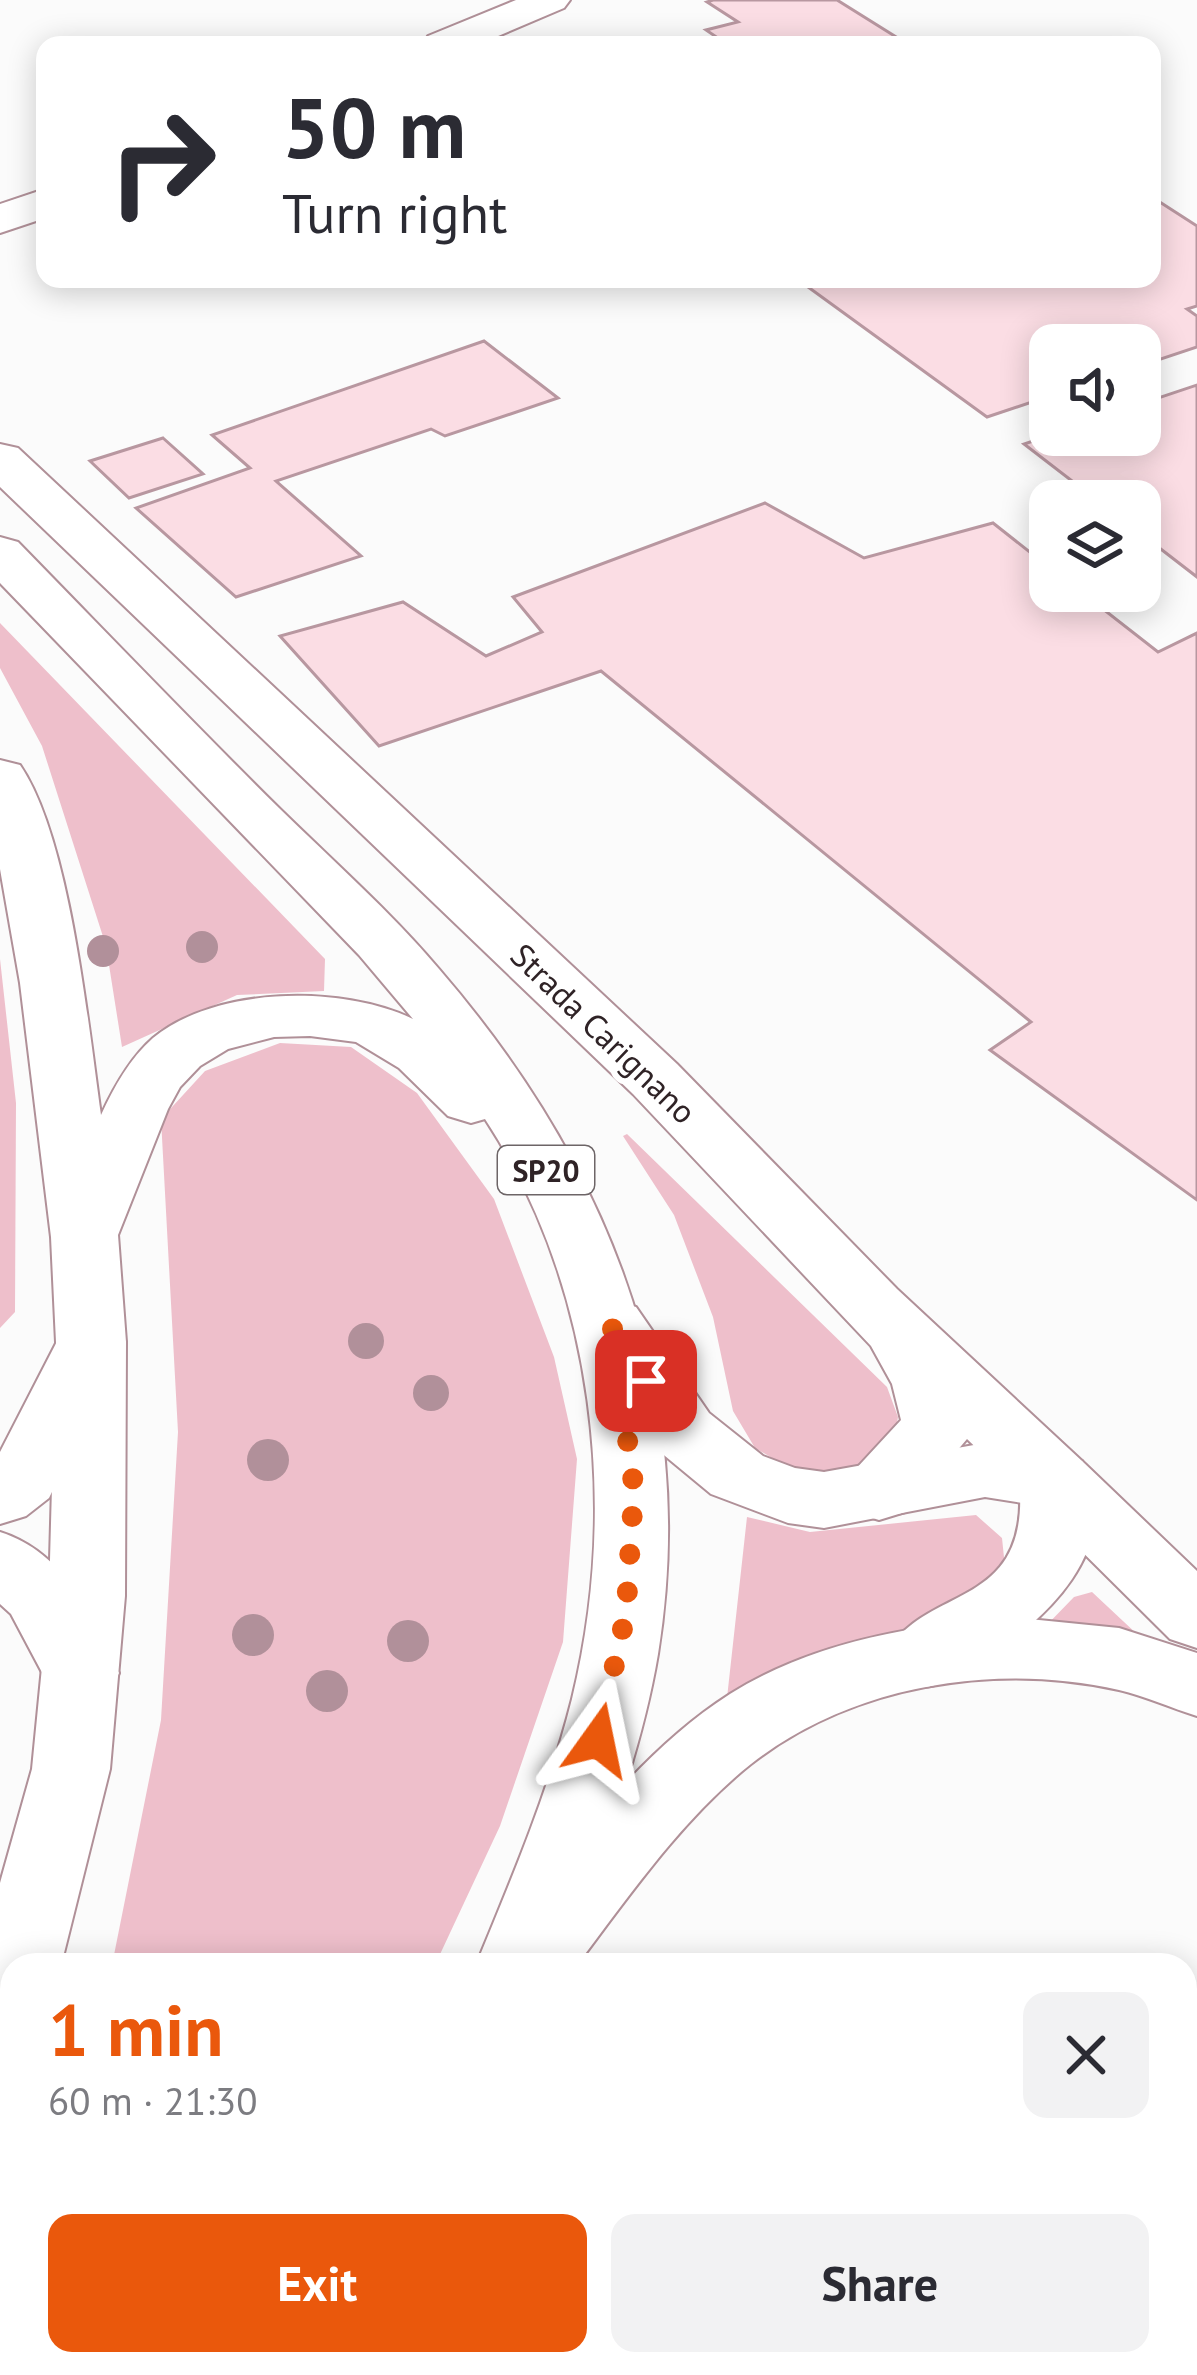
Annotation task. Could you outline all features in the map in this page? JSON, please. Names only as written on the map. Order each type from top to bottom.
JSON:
[{"type":"main road","points":[[464,36],[550,0]]},
{"type":"main road","points":[[0,220],[36,206]]},
{"type":"main road","name":"Strada Carignano","points":[[0,459],[655,1078],[873,1307],[1197,1618]]},
{"type":"main road","name":"SP20","points":[[0,553],[416,981],[499,1086],[557,1190],[612,1325],[634,1488],[626,1613],[598,1740],[522,1953]]},
{"type":"main road","name":"SP20","points":[[0,777],[27,856],[51,983],[85,1237],[91,1342],[88,1596],[71,1769],[69,1953]]},
{"type":"main road","name":"SP20","points":[[85,1237],[133,1114],[160,1067],[213,1031],[307,1014],[352,1018],[401,1037],[436,1066],[557,1190]]},
{"type":"main road","points":[[873,1307],[926,1378],[938,1426],[878,1492]]},
{"type":"main road","points":[[612,1325],[684,1432],[737,1475],[788,1495],[824,1500],[985,1470],[1056,1481],[1056,1530],[1037,1578],[982,1623],[923,1656]]},
{"type":"main road","points":[[0,1496],[23,1478],[91,1342]]},
{"type":"main road","points":[[0,1561],[38,1593],[81,1673]]},
{"type":"main road","points":[[538,1953],[605,1865],[722,1742],[771,1709],[841,1680],[923,1656],[1018,1648],[1116,1659],[1197,1684]]},
{"type":"main road","name":"SP20","points":[[22,1953],[71,1769]]},
{"type":"shaded area","points":[[0,623],[325,959],[324,991],[237,995],[122,1047],[106,946],[42,746],[0,668]]},
{"type":"shaded area","points":[[0,959],[16,1103],[15,1312],[0,1328]]},
{"type":"shaded area","points":[[280,1043],[351,1047],[417,1093],[494,1199],[554,1357],[577,1459],[563,1642],[500,1826],[441,1953],[114,1953],[161,1720],[178,1432],[161,1119],[205,1071]]},
{"type":"shaded area","points":[[627,1134],[887,1387],[898,1417],[892,1454],[845,1478],[806,1478],[755,1448],[733,1411],[713,1317],[674,1215],[623,1136]]},
{"type":"shaded area","points":[[976,1515],[1002,1538],[1006,1577],[966,1617],[727,1698],[747,1517],[810,1532]]},
{"type":"shaded area","points":[[1092,1592],[1139,1636],[1041,1631],[1074,1597]]},
{"type":"building","points":[[837,0],[895,36],[715,36],[706,30],[738,22],[707,2]]},
{"type":"building","points":[[1161,203],[1197,226],[1197,306],[1187,309],[1197,316],[1197,347],[1161,359],[1161,324],[1029,324],[1029,403],[987,417],[809,288],[1161,288]]},
{"type":"building","points":[[484,341],[558,398],[445,436],[431,429],[276,481],[361,556],[236,597],[136,508],[250,468],[212,435]]},
{"type":"building","points":[[1197,385],[1197,577],[1161,549],[1161,480],[1071,480],[1040,456],[1161,456],[1161,397]]},
{"type":"building","points":[[163,438],[203,474],[129,498],[90,461]]},
{"type":"building","points":[[765,503],[864,558],[993,523],[1029,551],[1029,612],[1107,612],[1158,652],[1197,633],[1197,1200],[990,1050],[1031,1022],[601,671],[379,746],[280,636],[403,602],[486,656],[542,632],[513,597]]},
{"type":"route","points":[[598,1740],[626,1613],[634,1488],[612,1325],[646,1381]]}]
